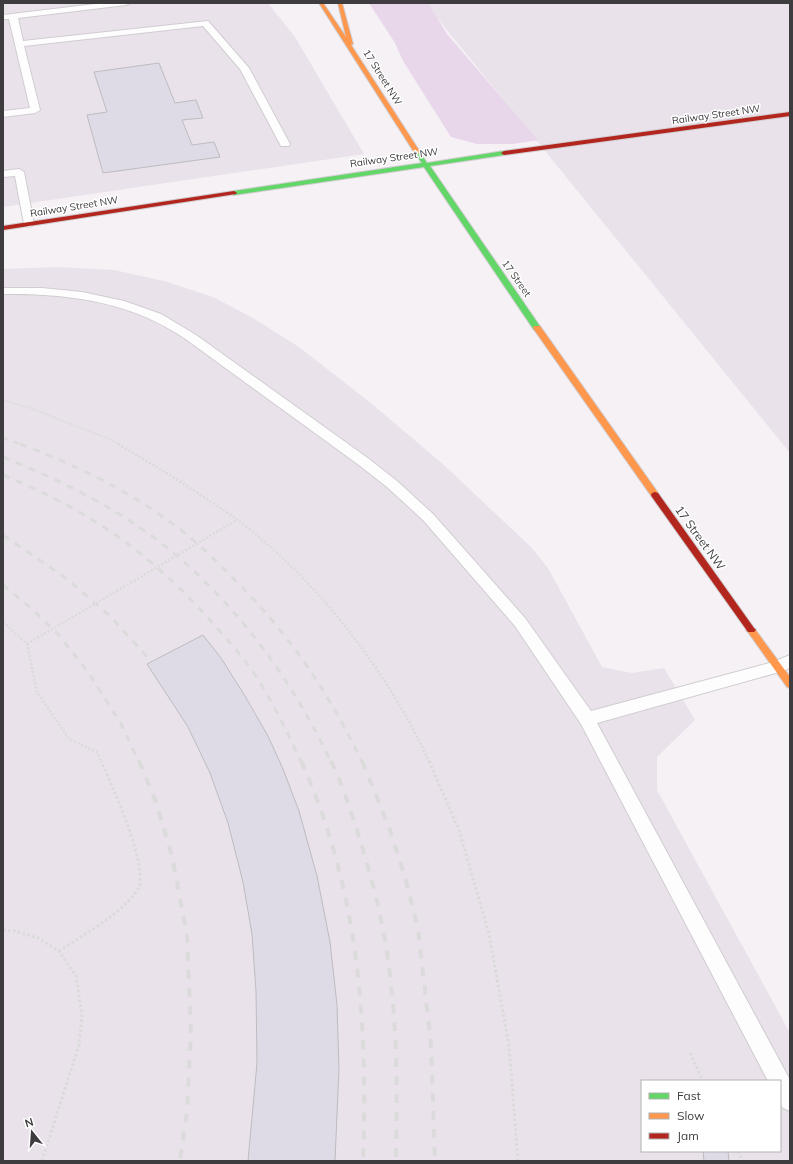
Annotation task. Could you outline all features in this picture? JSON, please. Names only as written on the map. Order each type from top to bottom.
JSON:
[{"type":"main road","name":"17 Street NW","points":[[321,3],[350,44],[425,164]]},
{"type":"main road","points":[[340,3],[350,44]]},
{"type":"main road","name":"Railway Street NW","points":[[3,228],[425,164],[790,114]]},
{"type":"main road","name":"17 Street","points":[[425,164],[591,405]]},
{"type":"main road","name":"17 Street NW","points":[[591,405],[646,485],[784,664],[790,684]]},
{"type":"lane","points":[[3,17],[126,3]]},
{"type":"lane","points":[[3,114],[35,110],[13,16]]},
{"type":"lane","points":[[20,44],[205,23],[244,68],[285,144]]},
{"type":"lane","points":[[3,174],[19,172],[29,224]]},
{"type":"lane","points":[[3,291],[55,292],[79,295],[130,308],[156,317],[196,341],[339,444],[392,484],[428,517],[520,622],[587,719],[779,1080]]},
{"type":"lane","points":[[587,719],[784,664]]},
{"type":"lane","points":[[781,1084],[790,1101]]},
{"type":"path","points":[[3,400],[30,408],[109,439],[173,476],[237,520],[284,560],[328,605],[374,664],[418,737],[459,830],[489,934],[509,1046],[518,1161]]},
{"type":"path","points":[[27,644],[237,520]]},
{"type":"path","points":[[3,622],[27,644],[37,692],[69,739],[96,752],[117,796],[140,865],[139,887],[124,907],[59,951]]},
{"type":"path","points":[[3,930],[14,931],[38,938],[59,951],[76,976],[82,1016],[79,1045],[42,1161]]},
{"type":"path","points":[[690,1053],[703,1080]]},
{"type":"path","points":[[738,1152],[743,1161]]},
{"type":"shaded area","points":[[3,3],[268,3],[295,37],[364,154],[3,207]]},
{"type":"shaded area","points":[[369,3],[428,3],[447,34],[538,140],[513,144],[477,144],[451,137],[403,61],[395,43]]},
{"type":"shaded area","points":[[425,3],[790,3],[790,453]]},
{"type":"shaded area","points":[[57,267],[114,270],[164,281],[213,297],[253,318],[299,347],[372,404],[445,466],[531,547],[548,568],[602,667],[632,673],[664,668],[695,720],[657,757],[657,790],[790,1033],[790,1161],[3,1161],[3,269]]},
{"type":"building","points":[[159,63],[175,103],[196,100],[203,118],[182,120],[192,145],[214,142],[220,157],[103,173],[87,115],[107,112],[94,72]]},
{"type":"building","points":[[203,635],[221,658],[268,736],[283,769],[299,811],[317,876],[330,942],[337,1005],[339,1068],[335,1161],[248,1161],[257,1063],[256,991],[252,934],[243,882],[228,823],[210,773],[188,727],[147,664]]},
{"type":"building","points":[[703,1152],[728,1152],[729,1161],[704,1161]]},
{"type":"railway","points":[[3,438],[23,445]]},
{"type":"railway","points":[[20,444],[80,469],[119,489],[173,524],[203,548],[250,596],[287,639],[304,662],[335,710],[362,762]]},
{"type":"railway","points":[[3,457],[39,472],[92,498],[126,518],[172,552],[200,577],[227,604],[274,664],[295,696],[331,762]]},
{"type":"railway","points":[[3,475],[34,488],[90,518],[140,553],[187,595],[235,648],[249,666],[264,689],[290,737],[301,762]]},
{"type":"railway","points":[[3,535],[67,579],[110,616],[151,661]]},
{"type":"railway","points":[[3,585],[32,609],[59,635],[90,675],[121,724],[139,762]]},
{"type":"railway","points":[[139,761],[156,802],[172,856],[187,936],[191,1031],[187,1111],[180,1161]]},
{"type":"railway","points":[[301,761],[321,809],[336,858],[356,957],[364,1058],[363,1161]]},
{"type":"railway","points":[[331,761],[347,800],[365,857],[378,908],[388,959],[393,999],[396,1045],[396,1161]]},
{"type":"railway","points":[[362,761],[389,827],[405,877],[418,929],[431,1044],[435,1161]]},
{"type":"traffic: fast","points":[[417,152],[537,328]]},
{"type":"traffic: fast","points":[[234,193],[504,153]]},
{"type":"traffic: slow","points":[[321,3],[417,152]]},
{"type":"traffic: slow","points":[[340,3],[350,44]]},
{"type":"traffic: slow","points":[[537,328],[655,495]]},
{"type":"traffic: slow","points":[[751,630],[790,684]]},
{"type":"traffic: jam","points":[[504,153],[790,114]]},
{"type":"traffic: jam","points":[[3,228],[234,193]]},
{"type":"traffic: jam","points":[[655,495],[751,630]]}]
